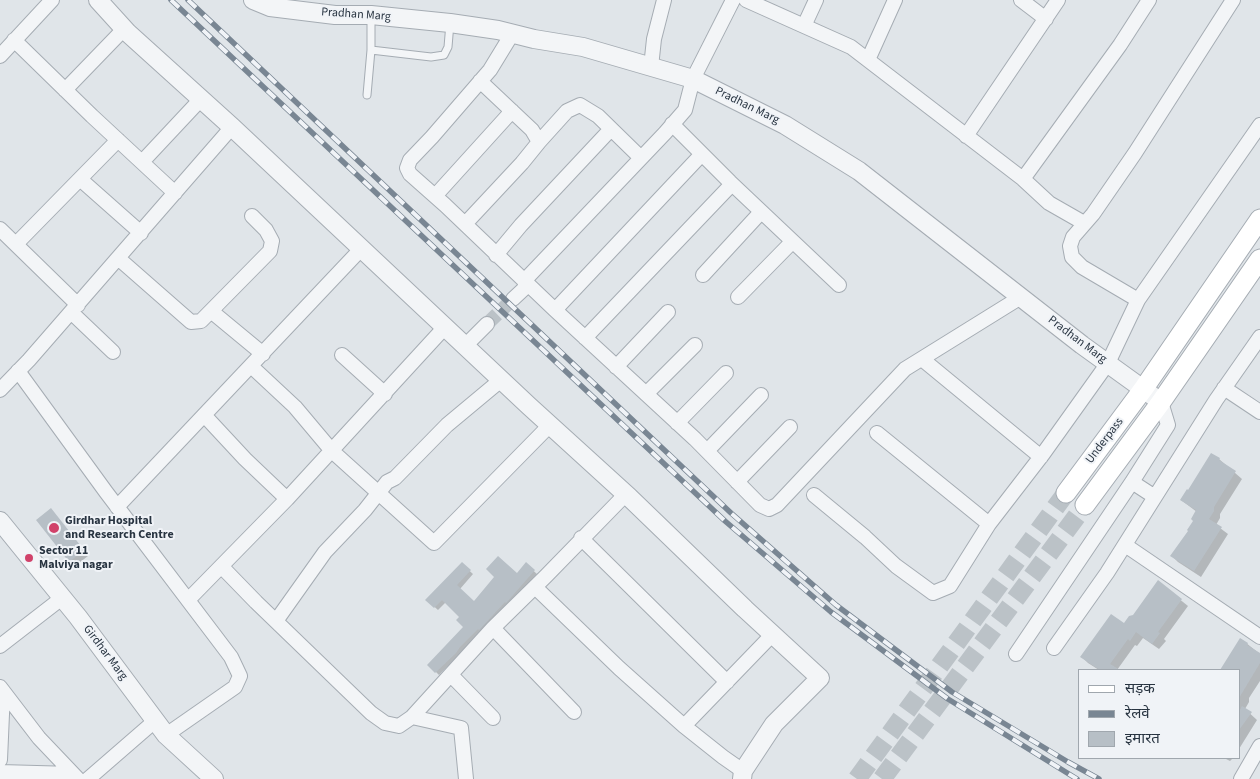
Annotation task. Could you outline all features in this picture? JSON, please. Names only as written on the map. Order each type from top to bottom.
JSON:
[{"type":"main road","name":"Underpass","points":[[1066,493],[1144,388],[1260,220]]},
{"type":"main road","name":"Underpass","points":[[1084,505],[1161,402],[1260,259]]},
{"type":"street","points":[[0,56],[52,0]]},
{"type":"street","points":[[98,0],[124,29],[626,494],[820,678],[774,724],[743,775],[619,668],[535,587]]},
{"type":"street","name":"Pradhan Marg","points":[[254,0],[270,7],[335,16],[371,15],[450,23],[512,34],[583,47],[693,79],[785,125],[859,171],[1021,297],[1161,402]]},
{"type":"street","points":[[651,67],[654,39],[664,0]]},
{"type":"street","points":[[513,299],[685,110],[693,79],[733,0]]},
{"type":"street","points":[[746,0],[851,47],[1023,179],[1049,203],[1084,223]]},
{"type":"street","points":[[804,26],[816,0]]},
{"type":"street","points":[[868,60],[894,0]]},
{"type":"street","points":[[1021,0],[1046,19]]},
{"type":"street","points":[[966,136],[1058,0]]},
{"type":"street","points":[[1023,179],[1120,46],[1149,0]]},
{"type":"street","points":[[1138,300],[1082,267],[1072,258],[1070,246],[1073,237],[1093,214],[1135,153],[1232,0]]},
{"type":"street","points":[[66,90],[124,29]]},
{"type":"street","points":[[512,34],[490,70],[410,160],[407,168],[410,174],[707,451],[760,505],[769,509],[777,505],[905,369],[1021,297]]},
{"type":"street","points":[[14,40],[175,193]]},
{"type":"street","points":[[480,81],[532,130],[538,142]]},
{"type":"street","points":[[142,162],[200,99]]},
{"type":"street","points":[[465,224],[567,111],[580,105],[598,116],[641,158]]},
{"type":"street","points":[[435,196],[512,112]]},
{"type":"street","points":[[672,124],[792,242],[839,285]]},
{"type":"street","points":[[814,495],[865,536],[896,566],[933,593],[950,586],[989,524],[1041,457],[1108,363],[1138,300],[1260,125]]},
{"type":"street","points":[[0,390],[75,308],[232,127]]},
{"type":"street","points":[[496,255],[521,225],[611,129]]},
{"type":"street","points":[[16,244],[118,140]]},
{"type":"street","points":[[555,310],[702,154]]},
{"type":"street","points":[[80,179],[141,232]]},
{"type":"street","points":[[584,338],[732,184]]},
{"type":"street","points":[[703,276],[761,212]]},
{"type":"street","points":[[118,258],[191,322],[201,321],[270,251],[272,241],[266,230],[252,216]]},
{"type":"street","points":[[0,228],[75,308],[113,352]]},
{"type":"street","points":[[738,297],[792,242]]},
{"type":"street","points":[[117,507],[362,248]]},
{"type":"street","points":[[211,311],[263,354]]},
{"type":"street","points":[[616,367],[668,312]]},
{"type":"street","points":[[465,346],[488,324]]},
{"type":"street","points":[[188,600],[287,499],[445,327]]},
{"type":"street","points":[[1054,648],[1124,545],[1224,388],[1260,337]]},
{"type":"street","points":[[646,394],[696,345]]},
{"type":"street","points":[[342,355],[385,394]]},
{"type":"street","points":[[922,359],[1041,457]]},
{"type":"street","points":[[251,366],[294,407],[332,451],[434,543],[550,425]]},
{"type":"street","points":[[18,372],[117,507],[231,657],[240,676],[236,687],[166,735]]},
{"type":"street","points":[[677,423],[726,373]]},
{"type":"street","points":[[276,621],[324,552],[387,482],[396,478],[447,425],[501,380]]},
{"type":"street","points":[[1224,388],[1260,412]]},
{"type":"street","points":[[707,451],[761,395]]},
{"type":"street","points":[[1016,654],[1132,482],[1168,425],[1161,402]]},
{"type":"street","points":[[204,416],[287,499]]},
{"type":"street","points":[[737,482],[790,427]]},
{"type":"street","points":[[877,433],[989,524]]},
{"type":"street","points":[[1132,482],[1155,497]]},
{"type":"street","points":[[222,567],[371,713],[385,723],[399,726],[412,717],[493,628],[626,494]]},
{"type":"street","name":"Girdhar Marg","points":[[0,521],[62,598],[166,735],[214,779]]},
{"type":"street","points":[[582,538],[727,682]]},
{"type":"street","points":[[1124,545],[1260,638]]},
{"type":"street","points":[[0,646],[62,598]]},
{"type":"street","points":[[493,628],[574,712]]},
{"type":"street","points":[[684,726],[772,634]]},
{"type":"street","points":[[450,675],[493,718]]},
{"type":"street","points":[[0,760],[1,689]]},
{"type":"street","points":[[1,689],[70,777]]},
{"type":"street","points":[[412,717],[461,728],[466,779]]},
{"type":"street","points":[[88,779],[156,720]]},
{"type":"street","points":[[1241,779],[1260,746]]},
{"type":"street","points":[[0,772],[70,777]]},
{"type":"lane","points":[[367,95],[371,50],[371,15]]},
{"type":"lane","points":[[371,50],[431,57],[444,55],[448,47],[450,23]]},
{"type":"building","points":[[1211,453],[1236,471],[1214,507],[1214,511],[1209,519],[1222,527],[1194,571],[1170,556],[1188,531],[1196,510],[1180,500]]},
{"type":"building","points":[[51,508],[84,550],[69,562],[36,520]]},
{"type":"building","points":[[498,556],[517,573],[526,562],[535,570],[506,603],[435,673],[427,665],[463,627],[456,620],[459,617],[442,600],[434,608],[425,600],[462,562],[471,570],[457,585],[474,601],[494,577],[486,569]]},
{"type":"building","points":[[1158,580],[1182,599],[1158,632],[1160,633],[1152,644],[1136,632],[1130,641],[1128,639],[1110,664],[1118,669],[1098,669],[1080,657],[1111,614],[1124,623],[1129,616],[1133,615]]},
{"type":"building","points":[[1240,638],[1260,653],[1260,663],[1240,696],[1240,669],[1221,669]]},
{"type":"building","points":[[1242,706],[1252,712],[1240,729],[1240,710]]},
{"type":"tunnel","points":[[487,324],[513,299]]},
{"type":"tunnel","points":[[857,779],[1066,493]]},
{"type":"tunnel","points":[[882,779],[1085,505]]},
{"type":"railway","points":[[171,0],[725,521],[831,612],[948,699],[1077,779]]},
{"type":"railway","points":[[188,0],[731,513],[836,605],[952,692],[1099,779]]},
{"type":"place","name":"Girdhar Hospital and Research Centre","points":[[54,528]]},
{"type":"place","name":"Sector 11 Malviya nagar","points":[[29,558]]}]
